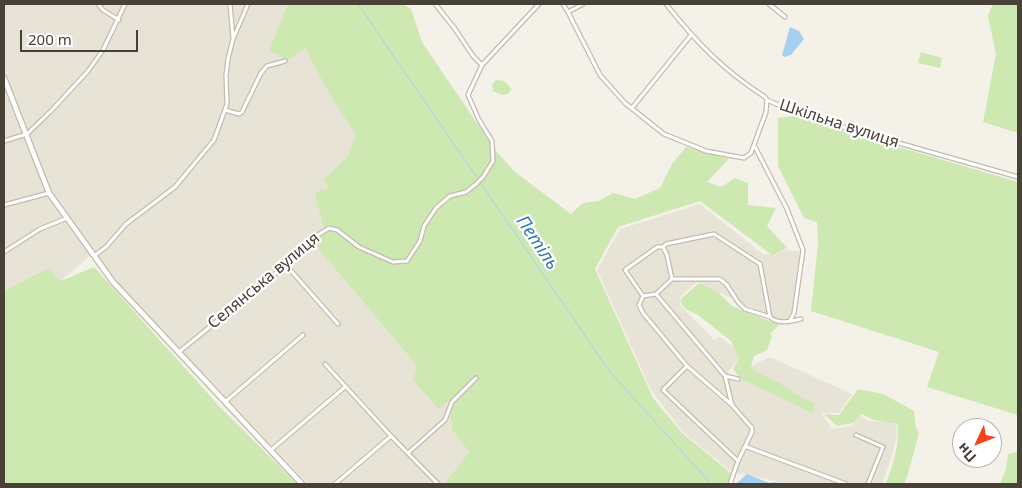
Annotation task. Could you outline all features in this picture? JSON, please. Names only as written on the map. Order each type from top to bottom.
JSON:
[{"type":"street","points":[[98,4],[103,10],[119,20]]},
{"type":"street","points":[[4,141],[27,134],[88,71],[103,50],[126,4]]},
{"type":"street","points":[[230,4],[233,39]]},
{"type":"street","points":[[94,256],[106,247],[126,224],[175,187],[214,140],[226,110],[226,74],[233,39],[248,4]]},
{"type":"street","points":[[437,4],[436,6],[455,29],[473,56],[482,65],[539,4]]},
{"type":"street","points":[[563,4],[600,75],[632,108],[664,134],[706,151],[744,158],[751,153],[766,112],[767,100]]},
{"type":"street","points":[[568,12],[583,4]]},
{"type":"street","name":"Шкільна вулиця","points":[[666,4],[691,36],[726,70],[767,100],[804,116],[1018,178]]},
{"type":"street","points":[[769,4],[785,17]]},
{"type":"street","points":[[632,108],[691,36]]},
{"type":"street","points":[[226,110],[239,114],[242,112],[261,73],[268,66],[285,61]]},
{"type":"street","name":"Селянська вулиця","points":[[179,352],[286,265],[306,242],[329,228],[337,230],[359,247],[393,262],[407,261],[420,241],[424,226],[436,208],[450,196],[466,192],[476,184],[493,161],[492,141],[479,120],[468,95],[482,65]]},
{"type":"street","points":[[4,78],[49,193],[68,217],[94,256],[114,282],[302,484]]},
{"type":"street","points":[[754,144],[787,209],[803,250],[794,313],[792,319],[788,322]]},
{"type":"street","points":[[4,205],[49,193]]},
{"type":"street","points":[[4,252],[40,229],[68,217]]},
{"type":"street","points":[[643,296],[624,270],[657,247],[714,234],[757,260],[760,264],[763,269],[770,317]]},
{"type":"street","points":[[663,247],[672,279]]},
{"type":"street","points":[[286,265],[338,324]]},
{"type":"street","points":[[643,296],[656,294],[672,279],[720,279],[727,285],[745,309],[770,317],[773,320],[788,322],[801,319]]},
{"type":"street","points":[[656,294],[725,376],[732,405]]},
{"type":"street","points":[[643,296],[639,305],[643,313],[687,366],[732,405],[752,428],[730,484]]},
{"type":"street","points":[[225,402],[303,335]]},
{"type":"street","points":[[325,364],[436,484]]},
{"type":"street","points":[[687,366],[663,390],[738,461]]},
{"type":"street","points":[[725,376],[738,379]]},
{"type":"street","points":[[408,453],[445,420],[452,402],[476,378]]},
{"type":"street","points":[[271,450],[345,387]]},
{"type":"street","points":[[335,484],[391,436]]},
{"type":"street","points":[[856,436],[882,447],[868,484]]},
{"type":"street","points":[[746,446],[846,484]]},
{"type":"shaded area","points":[[4,4],[288,4],[269,50],[305,48],[329,94],[356,135],[347,157],[323,180],[328,186],[325,190],[324,230],[311,240],[417,366],[449,399],[452,430],[469,452],[444,484],[308,484],[119,284],[94,252],[61,281],[48,268],[4,291]]},
{"type":"shaded area","points":[[700,204],[764,255],[786,250],[800,251],[790,326],[697,282],[680,297],[680,305],[714,340],[720,337],[743,354],[728,372],[737,383],[753,365],[770,357],[852,394],[839,413],[821,413],[832,429],[851,426],[861,416],[868,421],[888,422],[896,425],[897,437],[882,484],[785,484],[732,472],[684,433],[652,392],[597,270],[620,229]]},
{"type":"green space","points":[[288,4],[403,4],[411,9],[422,42],[495,150],[515,172],[571,214],[583,203],[599,201],[613,193],[635,199],[660,188],[672,164],[686,147],[729,159],[707,182],[722,187],[734,178],[748,183],[748,205],[776,208],[767,226],[787,248],[772,255],[700,201],[618,227],[595,269],[653,398],[681,432],[732,474],[727,484],[444,484],[469,452],[452,430],[449,400],[439,409],[413,380],[417,366],[311,240],[324,230],[315,193],[328,187],[323,180],[347,157],[356,135],[329,94],[305,48],[288,60],[269,50]]},
{"type":"green space","points":[[993,4],[1018,4],[1018,133],[983,122],[996,54],[988,16]]},
{"type":"green space","points":[[921,52],[942,58],[940,68],[918,63]]},
{"type":"green space","points":[[496,80],[504,81],[512,89],[508,94],[502,95],[493,91],[492,85]]},
{"type":"green space","points":[[793,116],[1018,182],[1018,415],[927,387],[939,352],[811,311],[818,244],[817,222],[804,218],[778,166],[778,118]]},
{"type":"green space","points":[[94,267],[219,406],[297,484],[4,484],[4,291],[48,268],[61,281]]},
{"type":"green space","points":[[699,283],[718,292],[732,306],[779,325],[770,334],[772,337],[767,350],[754,356],[751,367],[800,397],[814,403],[813,413],[741,379],[733,369],[739,359],[731,341],[698,315],[684,308],[680,300]]},
{"type":"green space","points":[[858,389],[883,394],[914,411],[916,428],[919,433],[904,484],[886,484],[897,447],[897,424],[874,420],[862,414],[853,423],[837,426],[824,414],[839,415]]},
{"type":"green space","points":[[1017,452],[1018,484],[1000,484],[1006,469],[1008,454]]},
{"type":"water","points":[[790,27],[799,31],[804,39],[791,55],[784,57],[782,55]]},
{"type":"water","points":[[747,474],[769,483],[776,482],[780,484],[736,484]]},
{"type":"waterway","name":"Петіль","points":[[358,4],[610,372],[711,484]]}]
